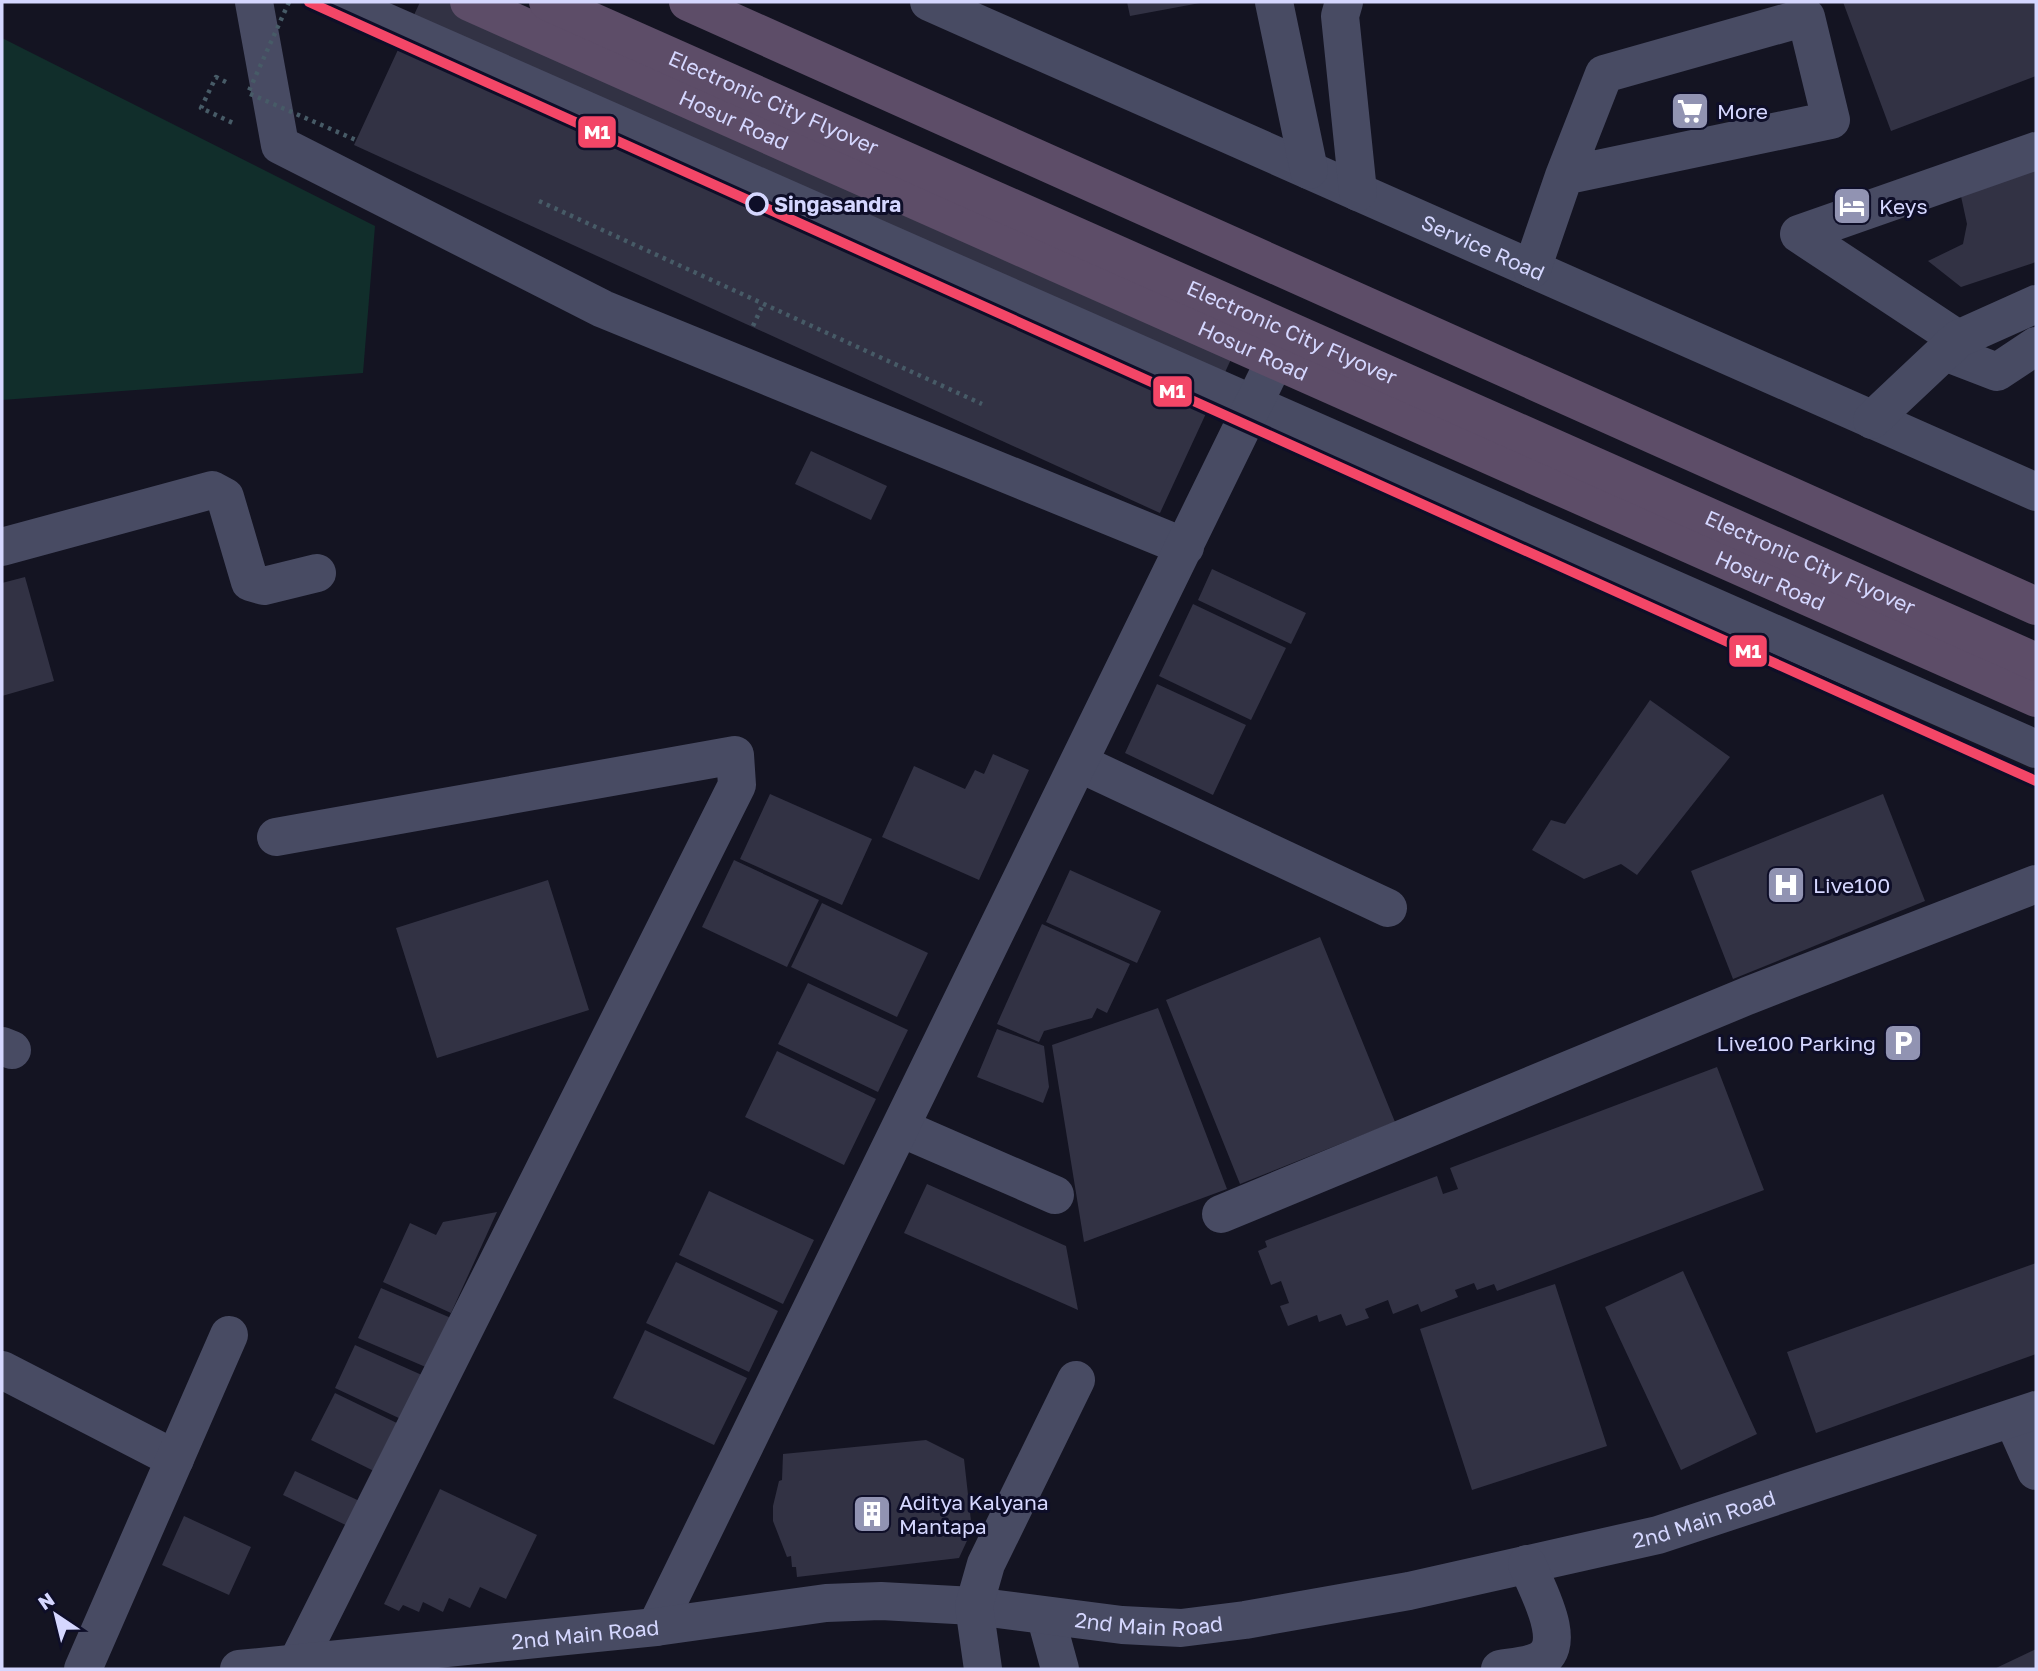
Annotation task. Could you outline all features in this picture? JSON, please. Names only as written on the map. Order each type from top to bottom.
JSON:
[{"type":"highway","name":"Hosur Road","points":[[469,2],[2036,698]]},
{"type":"highway","name":"Electronic City Flyover","points":[[548,2],[2036,662]]},
{"type":"highway","points":[[688,2],[2036,606]]},
{"type":"highway","points":[[738,2],[2036,577]]},
{"type":"street","points":[[254,2],[280,145],[603,309],[1185,547]]},
{"type":"street","points":[[340,2],[2036,748]]},
{"type":"street","name":"Service Road","points":[[929,2],[2036,492]]},
{"type":"street","points":[[1274,2],[1309,170]]},
{"type":"street","points":[[1344,2],[1340,16],[1359,192]]},
{"type":"street","points":[[1532,269],[1564,176],[1604,74],[1807,17],[1831,120],[1564,176]]},
{"type":"street","points":[[2036,151],[1799,234],[1952,346],[1997,372],[2036,346]]},
{"type":"street","points":[[1872,420],[1952,346],[2036,304]]},
{"type":"street","points":[[656,1627],[1275,360]]},
{"type":"street","points":[[2,547],[212,490],[225,498],[250,582],[264,586],[317,573]]},
{"type":"street","points":[[276,837],[735,755],[737,785],[297,1663]]},
{"type":"street","points":[[1079,763],[1388,908]]},
{"type":"street","points":[[1221,1214],[1747,996],[2036,884]]},
{"type":"street","points":[[901,1128],[1055,1195]]},
{"type":"street","points":[[83,1669],[229,1335]]},
{"type":"street","points":[[2,1370],[176,1459]]},
{"type":"street","points":[[983,1669],[974,1606],[986,1564],[1076,1380]]},
{"type":"street","points":[[2024,1415],[2036,1471]]},
{"type":"street","name":"2nd Main Road","points":[[239,1669],[297,1663],[522,1654],[656,1627],[827,1603],[881,1601],[974,1606],[1046,1618],[1181,1628],[1245,1620],[1396,1594],[1658,1535],[2024,1415]]},
{"type":"street","points":[[1500,1669],[1540,1660],[1550,1650],[1554,1636],[1527,1564]]},
{"type":"street","points":[[1046,1618],[1059,1669]]},
{"type":"path","points":[[289,2],[248,93],[356,140]]},
{"type":"path","points":[[539,201],[982,404]]},
{"type":"green space","points":[[2,38],[375,226],[363,373],[2,400]]},
{"type":"building","points":[[420,2],[461,2],[1233,355],[1160,513],[354,145]]},
{"type":"building","points":[[1127,2],[1199,2],[1200,3],[1130,16]]},
{"type":"building","points":[[1843,2],[2036,2],[2036,76],[1891,131]]},
{"type":"building","points":[[2036,164],[2036,262],[1961,287],[1928,261],[1963,244],[1967,224],[1959,187]]},
{"type":"building","points":[[811,451],[887,486],[871,520],[795,484]]},
{"type":"building","points":[[1212,569],[1306,613],[1291,644],[1198,600]]},
{"type":"building","points":[[25,577],[54,681],[2,696],[2,583]]},
{"type":"building","points":[[1193,604],[1286,648],[1251,720],[1159,676]]},
{"type":"building","points":[[1157,684],[1246,725],[1213,795],[1125,753]]},
{"type":"building","points":[[1650,700],[1730,757],[1637,875],[1621,864],[1584,879],[1532,850],[1551,820],[1565,824]]},
{"type":"building","points":[[993,754],[1029,770],[979,880],[882,837],[914,766],[965,789],[975,770],[984,774]]},
{"type":"building","points":[[770,794],[872,839],[842,905],[740,859]]},
{"type":"building","points":[[1883,794],[1925,901],[1733,979],[1691,871]]},
{"type":"building","points":[[734,860],[819,900],[787,967],[702,927]]},
{"type":"building","points":[[1070,870],[1161,911],[1137,963],[1046,922]]},
{"type":"building","points":[[548,880],[589,1010],[437,1058],[396,928]]},
{"type":"building","points":[[822,903],[928,953],[897,1017],[791,967]]},
{"type":"building","points":[[1042,924],[1130,964],[1107,1013],[1097,1008],[1092,1018],[1044,1031],[1039,1042],[997,1024]]},
{"type":"building","points":[[1320,937],[1395,1122],[1240,1184],[1166,1000]]},
{"type":"building","points":[[808,983],[908,1030],[878,1092],[778,1044]]},
{"type":"building","points":[[1158,1008],[1227,1189],[1084,1242],[1052,1045]]},
{"type":"building","points":[[997,1029],[1044,1046],[1049,1087],[1043,1103],[977,1077]]},
{"type":"building","points":[[777,1051],[876,1099],[844,1165],[745,1117]]},
{"type":"building","points":[[1717,1067],[1764,1190],[1497,1291],[1494,1284],[1477,1290],[1474,1283],[1455,1290],[1458,1297],[1421,1312],[1418,1304],[1393,1314],[1388,1300],[1365,1309],[1369,1318],[1346,1326],[1341,1314],[1319,1322],[1317,1315],[1288,1326],[1280,1306],[1289,1303],[1281,1281],[1271,1285],[1258,1251],[1267,1247],[1265,1241],[1437,1176],[1443,1194],[1458,1189],[1450,1168]]},
{"type":"building","points":[[927,1184],[1066,1246],[1078,1310],[904,1233]]},
{"type":"building","points":[[709,1191],[814,1240],[783,1304],[679,1255]]},
{"type":"building","points":[[497,1212],[451,1313],[383,1282],[410,1223],[436,1235],[443,1222]]},
{"type":"building","points":[[676,1262],[778,1311],[749,1372],[646,1323]]},
{"type":"building","points":[[2036,1263],[2036,1354],[1816,1433],[1787,1352]]},
{"type":"building","points":[[1683,1271],[1757,1434],[1681,1470],[1605,1307]]},
{"type":"building","points":[[1555,1284],[1607,1446],[1472,1490],[1420,1329]]},
{"type":"building","points":[[381,1288],[451,1318],[428,1368],[358,1338]]},
{"type":"building","points":[[645,1330],[747,1378],[714,1445],[613,1398]]},
{"type":"building","points":[[355,1345],[424,1376],[403,1420],[335,1388]]},
{"type":"building","points":[[335,1393],[401,1425],[378,1473],[311,1440]]},
{"type":"building","name":"Aditya Kalyana Mantapa","points":[[926,1440],[964,1459],[972,1530],[959,1558],[797,1577],[796,1567],[792,1567],[791,1556],[787,1557],[773,1521],[773,1506],[779,1481],[782,1480],[783,1454]]},
{"type":"building","points":[[295,1471],[366,1504],[354,1529],[283,1495]]},
{"type":"building","points":[[440,1489],[537,1535],[506,1599],[480,1587],[470,1608],[449,1598],[443,1612],[423,1602],[419,1612],[403,1605],[399,1611],[384,1604]]},
{"type":"building","points":[[184,1516],[251,1547],[229,1595],[162,1565]]},
{"type":"building","points":[[2036,1649],[2036,1669],[1994,1669]]},
{"type":"transit line","name":"M1","points":[[309,2],[2036,781]]},
{"type":"place","name":"More","points":[[1690,111]]},
{"type":"place","name":"Singasandra","points":[[757,204]]},
{"type":"place","name":"Keys","points":[[1852,206]]},
{"type":"place","name":"Live100","points":[[1786,885]]},
{"type":"place","name":"Live100 Parking","points":[[1903,1043]]},
{"type":"place","name":"Aditya Kalyana Mantapa","points":[[872,1514]]}]
